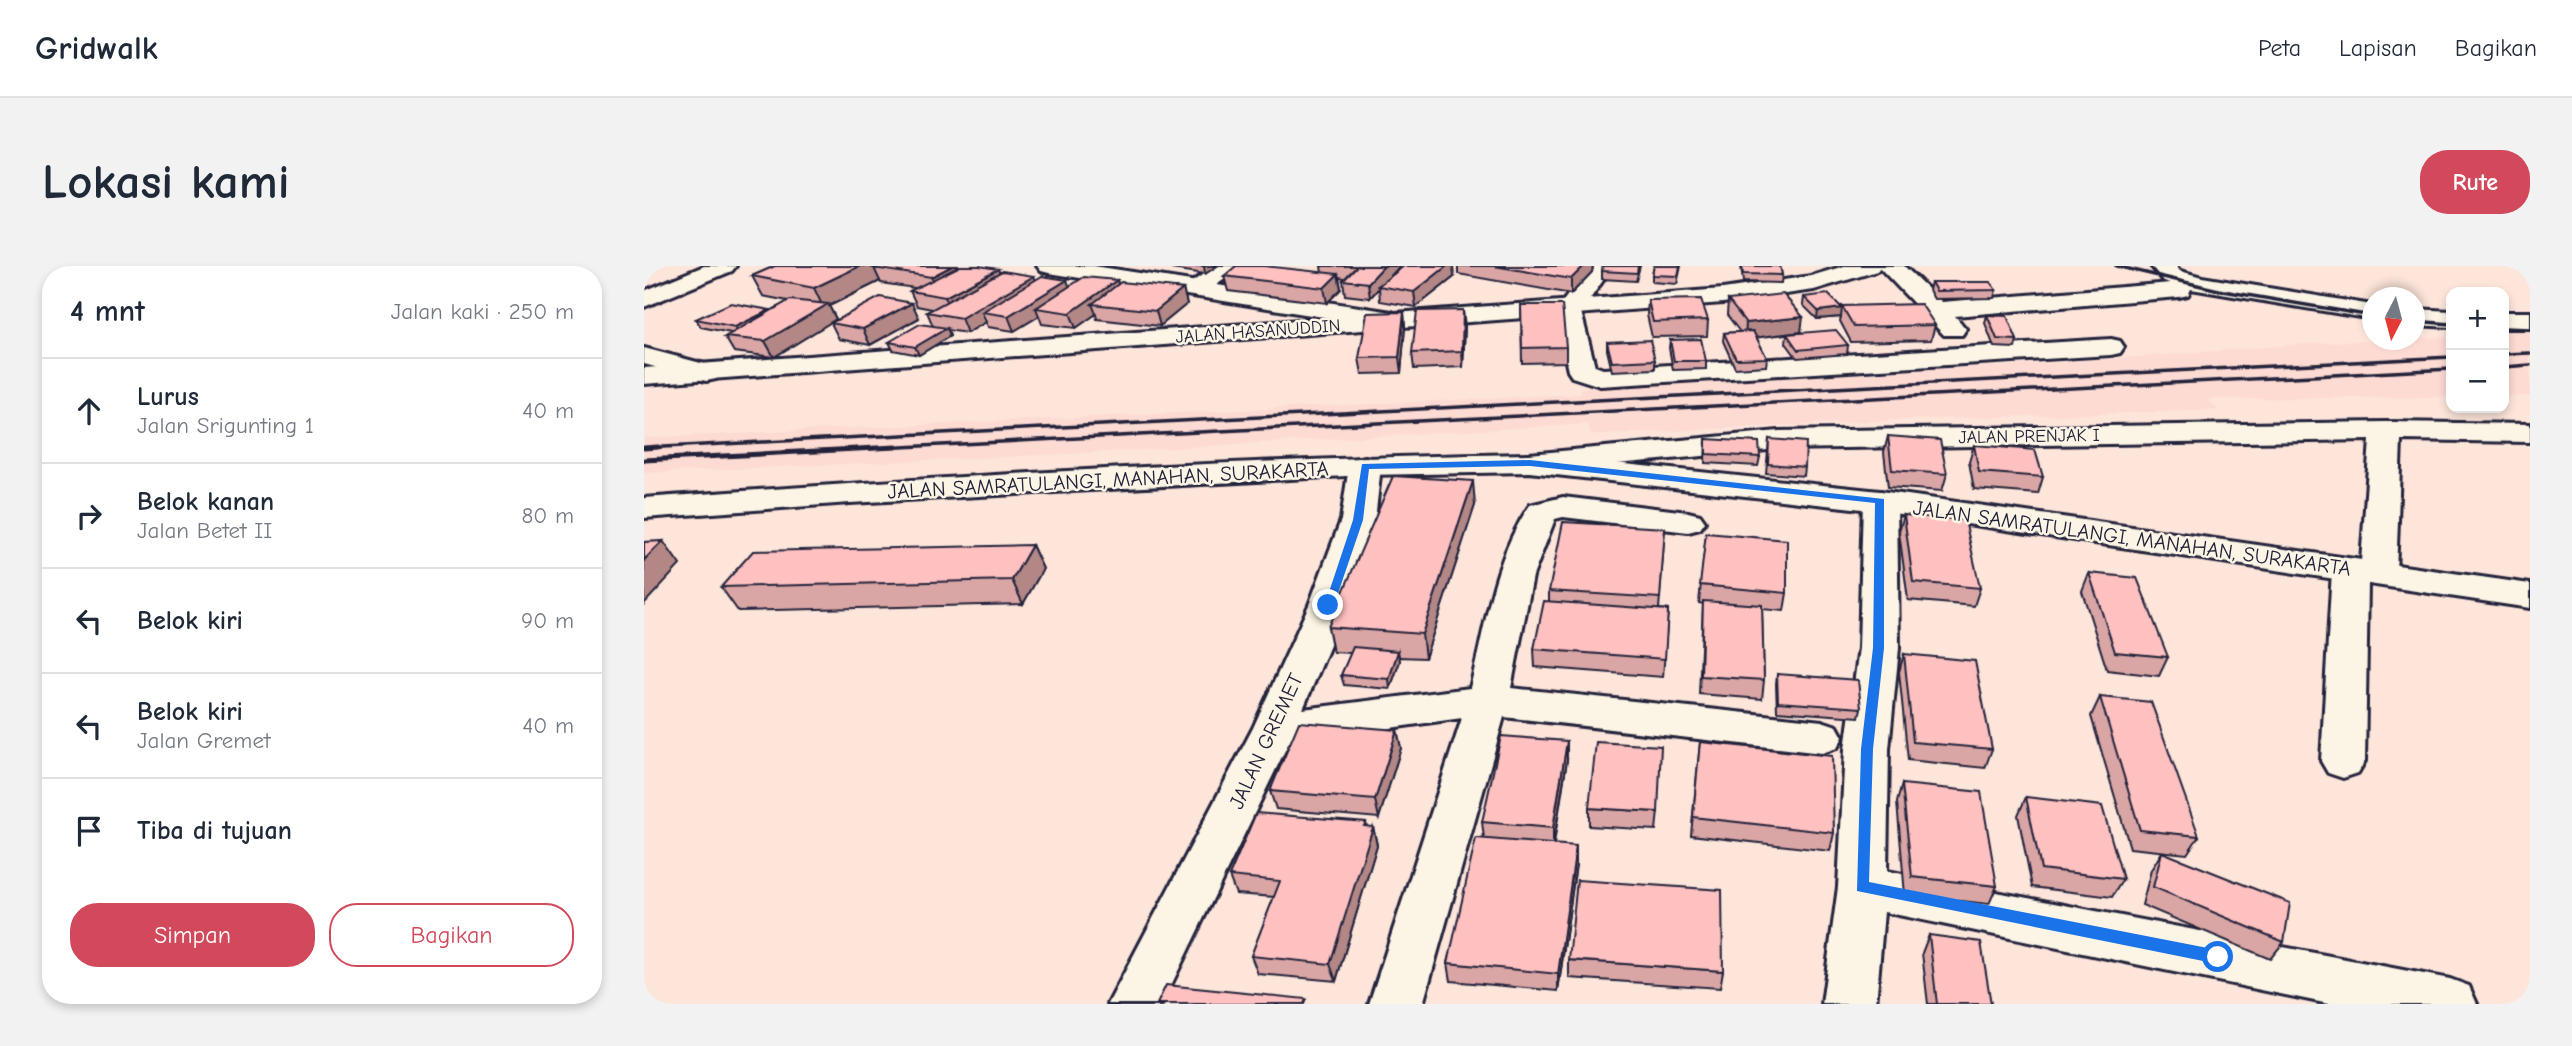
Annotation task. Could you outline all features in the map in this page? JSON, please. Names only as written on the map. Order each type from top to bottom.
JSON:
[{"type":"street","points":[[644,300],[724,266]]},
{"type":"street","points":[[1049,266],[1392,320]]},
{"type":"street","points":[[1194,289],[1232,266]]},
{"type":"street","points":[[1601,266],[1569,307],[1582,371],[1593,377],[2111,347]]},
{"type":"street","name":"JALAN HASANUDDIN","points":[[644,376],[1723,296],[1814,283],[1869,266]]},
{"type":"street","points":[[1890,266],[1936,310],[1978,356]]},
{"type":"street","points":[[2162,266],[2172,276],[2199,284],[2362,310]]},
{"type":"street","points":[[1936,310],[2179,290]]},
{"type":"street","points":[[2425,318],[2446,319]]},
{"type":"street","points":[[2509,320],[2530,320]]},
{"type":"street","points":[[644,356],[706,373]]},
{"type":"street","points":[[2343,761],[2364,572],[2386,430]]},
{"type":"street","name":"JALAN PRENJAK I","points":[[1530,463],[1779,440],[2386,430],[2530,433]]},
{"type":"street","name":"JALAN SAMRATULANGI, MANAHAN, SURAKARTA","points":[[644,508],[850,493],[1365,466],[1530,463],[1880,501],[2530,596]]},
{"type":"street","name":"JALAN GREMET","points":[[1135,1004],[1274,728],[1328,605],[1358,520],[1365,466]]},
{"type":"street","points":[[1849,1004],[1862,887],[1867,749],[1879,648],[1880,501]]},
{"type":"street","points":[[1396,1004],[1488,700],[1514,584],[1531,526],[1542,512],[1563,507],[1688,522]]},
{"type":"street","points":[[1274,728],[1488,700],[1822,737]]},
{"type":"street","points":[[1862,887],[2450,1004]]},
{"type":"shaded area","points":[[2509,324],[2530,325],[2530,396],[2509,396]]},
{"type":"shaded area","points":[[2446,337],[2446,397],[2207,399],[2219,410],[1894,420],[1591,435],[1588,424],[1085,453],[644,473],[644,438],[1581,394],[1581,388],[2059,363],[2318,343],[2362,341],[2362,350],[2425,350],[2425,338]]},
{"type":"building","points":[[775,266],[860,266],[814,288],[752,276]]},
{"type":"building","points":[[952,266],[931,277],[874,268]]},
{"type":"building","points":[[960,266],[998,269],[945,297],[910,291]]},
{"type":"building","points":[[1236,266],[1264,266],[1338,274],[1324,288],[1224,276]]},
{"type":"building","points":[[1357,266],[1384,266],[1368,283],[1343,280]]},
{"type":"building","points":[[1404,266],[1447,266],[1414,292],[1378,286]]},
{"type":"building","points":[[1494,266],[1584,266],[1571,279]]},
{"type":"building","points":[[1603,266],[1638,266],[1637,273],[1602,271]]},
{"type":"building","points":[[1654,266],[1680,266],[1678,276],[1652,275]]},
{"type":"building","points":[[1742,266],[1780,266],[1782,275],[1743,274]]},
{"type":"building","points":[[1002,271],[1034,276],[961,318],[927,312]]},
{"type":"building","points":[[1042,276],[1067,280],[1008,316],[982,312]]},
{"type":"building","points":[[1084,277],[1117,280],[1070,313],[1036,308]]},
{"type":"building","points":[[1121,282],[1183,289],[1156,311],[1092,304]]},
{"type":"building","points":[[1931,282],[1990,282],[1996,290],[1936,291]]},
{"type":"building","points":[[1783,294],[1803,317],[1746,323],[1728,300]]},
{"type":"building","points":[[1828,294],[1842,308],[1818,311],[1804,297]]},
{"type":"building","points":[[880,297],[912,303],[863,329],[831,323]]},
{"type":"building","points":[[1701,299],[1708,320],[1653,322],[1648,300]]},
{"type":"building","points":[[790,300],[828,304],[765,341],[725,337]]},
{"type":"building","points":[[731,303],[770,310],[735,327],[696,319]]},
{"type":"building","points":[[1921,304],[1935,325],[1854,327],[1842,306]]},
{"type":"building","points":[[1521,305],[1562,305],[1566,347],[1522,348]]},
{"type":"building","points":[[1463,310],[1462,351],[1412,353],[1417,311]]},
{"type":"building","points":[[1404,312],[1399,357],[1359,358],[1367,313]]},
{"type":"building","points":[[1987,315],[2007,316],[2017,340],[1997,339]]},
{"type":"building","points":[[920,324],[947,328],[915,347],[889,342]]},
{"type":"building","points":[[1836,330],[1848,345],[1798,350],[1787,334]]},
{"type":"building","points":[[1753,331],[1767,358],[1736,359],[1724,333]]},
{"type":"building","points":[[1701,339],[1706,361],[1674,361],[1670,340]]},
{"type":"building","points":[[1650,340],[1655,360],[1612,362],[1607,342]]},
{"type":"building","points":[[1888,436],[1940,440],[1947,474],[1892,470]]},
{"type":"building","points":[[1706,439],[1759,442],[1760,457],[1706,454]]},
{"type":"building","points":[[1769,439],[1806,442],[1805,467],[1768,464]]},
{"type":"building","points":[[1974,445],[2035,450],[2043,477],[1979,472]]},
{"type":"building","points":[[1393,476],[1473,481],[1422,634],[1328,627]]},
{"type":"building","points":[[1904,515],[1965,520],[1980,588],[1913,582]]},
{"type":"building","points":[[1563,522],[1665,528],[1660,598],[1549,591]]},
{"type":"building","points":[[1706,533],[1787,540],[1787,593],[1700,585]]},
{"type":"building","points":[[663,541],[644,560],[644,542]]},
{"type":"building","points":[[1032,545],[1012,580],[721,587],[753,551]]},
{"type":"building","points":[[2089,573],[2137,578],[2168,657],[2115,652]]},
{"type":"building","points":[[1544,601],[1668,610],[1665,659],[1534,649]]},
{"type":"building","points":[[1703,601],[1762,605],[1764,680],[1701,676]]},
{"type":"building","points":[[1353,647],[1398,651],[1389,679],[1341,675]]},
{"type":"building","points":[[1904,654],[1975,661],[1992,749],[1913,742]]},
{"type":"building","points":[[1777,674],[1858,680],[1861,708],[1778,702]]},
{"type":"building","points":[[2100,697],[2151,702],[2199,836],[2140,830]]},
{"type":"building","points":[[1299,722],[1397,730],[1375,800],[1270,791]]},
{"type":"building","points":[[1501,736],[1567,741],[1553,828],[1482,822]]},
{"type":"building","points":[[1596,742],[1661,746],[1658,812],[1589,808]]},
{"type":"building","points":[[1700,742],[1832,756],[1834,833],[1693,817]]},
{"type":"building","points":[[1902,784],[1981,792],[1997,886],[1912,877]]},
{"type":"building","points":[[2026,797],[2102,806],[2123,879],[2041,869]]},
{"type":"building","points":[[1256,813],[1366,822],[1364,826],[1373,827],[1330,964],[1251,956],[1280,881],[1229,876]]},
{"type":"building","points":[[1476,838],[1576,846],[1558,974],[1448,963]]},
{"type":"building","points":[[2162,852],[2290,903],[2284,942],[2153,887]]},
{"type":"building","points":[[1577,880],[1722,890],[1723,971],[1569,960]]},
{"type":"building","points":[[1929,935],[1981,942],[1991,1004],[1937,1004]]},
{"type":"building","points":[[1166,985],[1306,999],[1304,1004],[1157,1004]]},
{"type":"railway","points":[[2116,266],[2223,291],[2362,314]]},
{"type":"railway","points":[[2425,322],[2446,324]]},
{"type":"railway","points":[[2509,328],[2530,329]]},
{"type":"railway","points":[[2509,354],[2530,353]]},
{"type":"railway","points":[[658,447],[644,448],[2446,357]]},
{"type":"railway","points":[[2509,367],[2530,365]]},
{"type":"railway","points":[[861,449],[2446,369]]},
{"type":"railway","points":[[644,460],[896,447]]},
{"type":"route","points":[[1328,605],[1358,520],[1365,466],[1530,463],[1880,501],[1879,648],[1867,749],[1862,887],[2218,957]]}]
